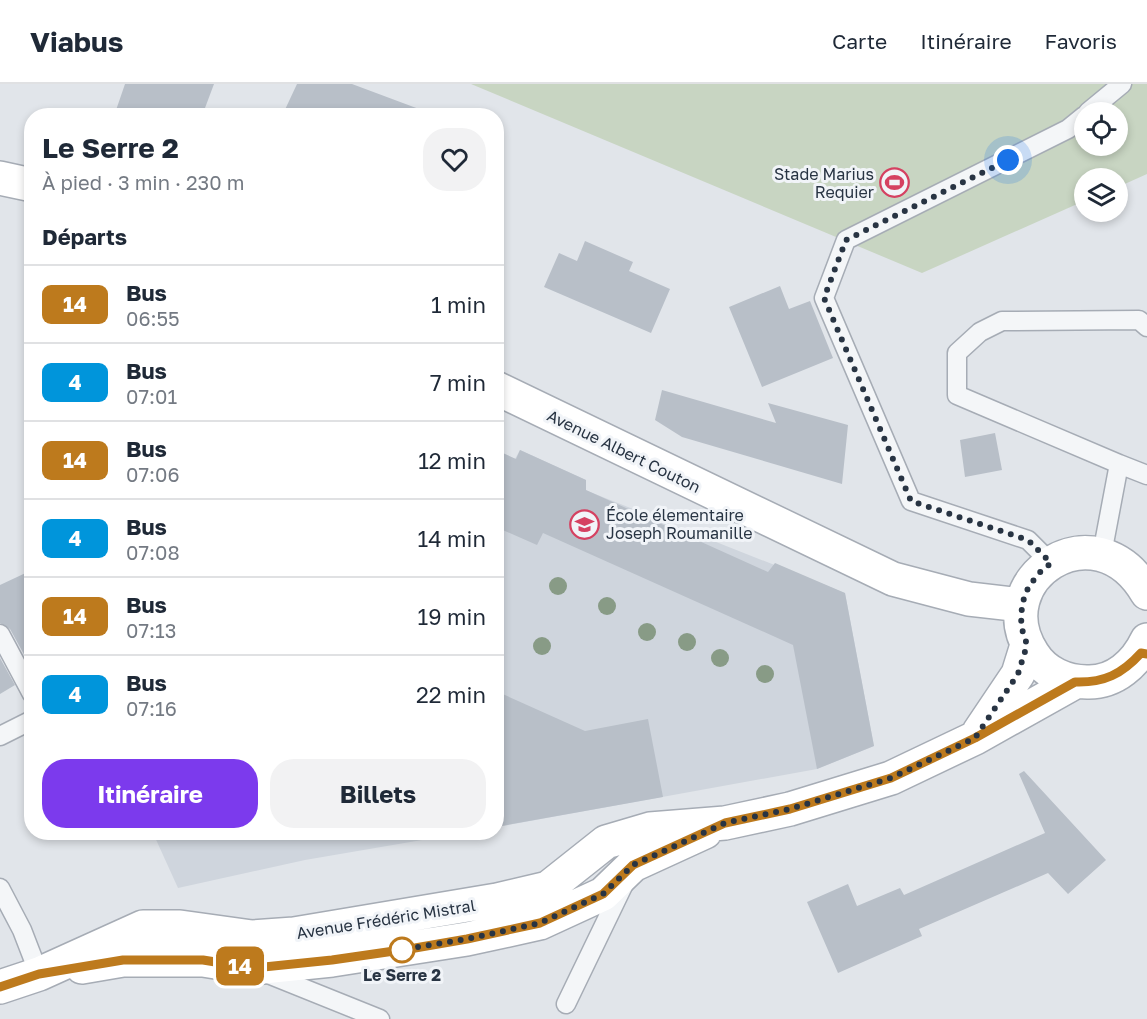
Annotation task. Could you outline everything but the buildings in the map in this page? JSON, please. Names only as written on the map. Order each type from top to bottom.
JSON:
[{"type":"street","points":[[0,178],[24,183]]},
{"type":"street","name":"Avenue Albert Couton","points":[[504,392],[893,579],[969,599],[1022,604]]},
{"type":"street","points":[[1145,649],[1128,667],[1112,677],[1094,683],[1075,682],[1055,675],[1039,662],[1027,645],[1021,626],[1022,604],[1028,588],[1038,574],[1051,563],[1067,555],[1084,552],[1102,554],[1121,563],[1137,577],[1147,593]]},
{"type":"street","points":[[975,738],[1018,674],[1027,645]]},
{"type":"street","name":"Avenue Frédéric Mistral","points":[[0,987],[39,974],[143,927],[180,927],[252,937],[294,934],[497,900],[548,888],[606,842],[650,829],[725,823],[790,809],[891,778],[975,738],[1075,682]]},
{"type":"street","name":"Avenue Frédéric Mistral","points":[[39,974],[123,960],[203,960],[253,968],[332,960],[467,939],[540,923],[603,894],[633,865],[725,823]]},
{"type":"lane","points":[[1100,102],[1122,84]]},
{"type":"lane","points":[[1051,563],[1028,540],[911,501],[824,298],[846,240],[1074,124]]},
{"type":"lane","points":[[1147,327],[1139,320],[1002,321],[980,332],[957,353],[957,395],[1147,476]]},
{"type":"lane","points":[[1102,554],[1119,464]]},
{"type":"lane","points":[[0,634],[24,679]]},
{"type":"lane","points":[[0,736],[24,724]]},
{"type":"lane","points":[[566,1004],[633,865]]},
{"type":"lane","points":[[0,888],[5,910],[39,974]]},
{"type":"lane","points":[[253,968],[380,1019]]},
{"type":"shaded area","points":[[520,450],[586,480],[585,490],[845,593],[874,746],[817,769],[504,826],[504,454],[515,459]]},
{"type":"shaded area","points":[[156,840],[422,840],[305,860],[178,888]]},
{"type":"green space","name":"Stade Marius Requier","points":[[471,84],[1147,84],[1147,174],[1128,183],[1128,168],[1074,168],[1074,205],[922,273]]},
{"type":"bus line","name":"14","points":[[0,987],[39,974],[123,960],[203,960],[253,968],[415,948],[540,923],[603,894],[633,865],[725,823],[790,809],[891,778],[975,738],[1075,682],[1094,683],[1112,677],[1128,667],[1141,653],[1147,654]]},
{"type":"place","name":"Stade Marius Requier","points":[[895,183]]},
{"type":"place","name":"École élementaire Joseph Roumanille","points":[[585,524]]},
{"type":"place","name":"Le Serre 2","points":[[402,950]]},
{"type":"route","points":[[402,950],[394,951],[467,939],[540,923],[603,894],[633,865],[725,823],[790,809],[891,778],[975,738],[1018,674],[1027,645],[1021,626],[1022,604],[1028,588],[1038,574],[1051,563],[1028,540],[911,501],[824,298],[846,240],[1008,160]]}]
